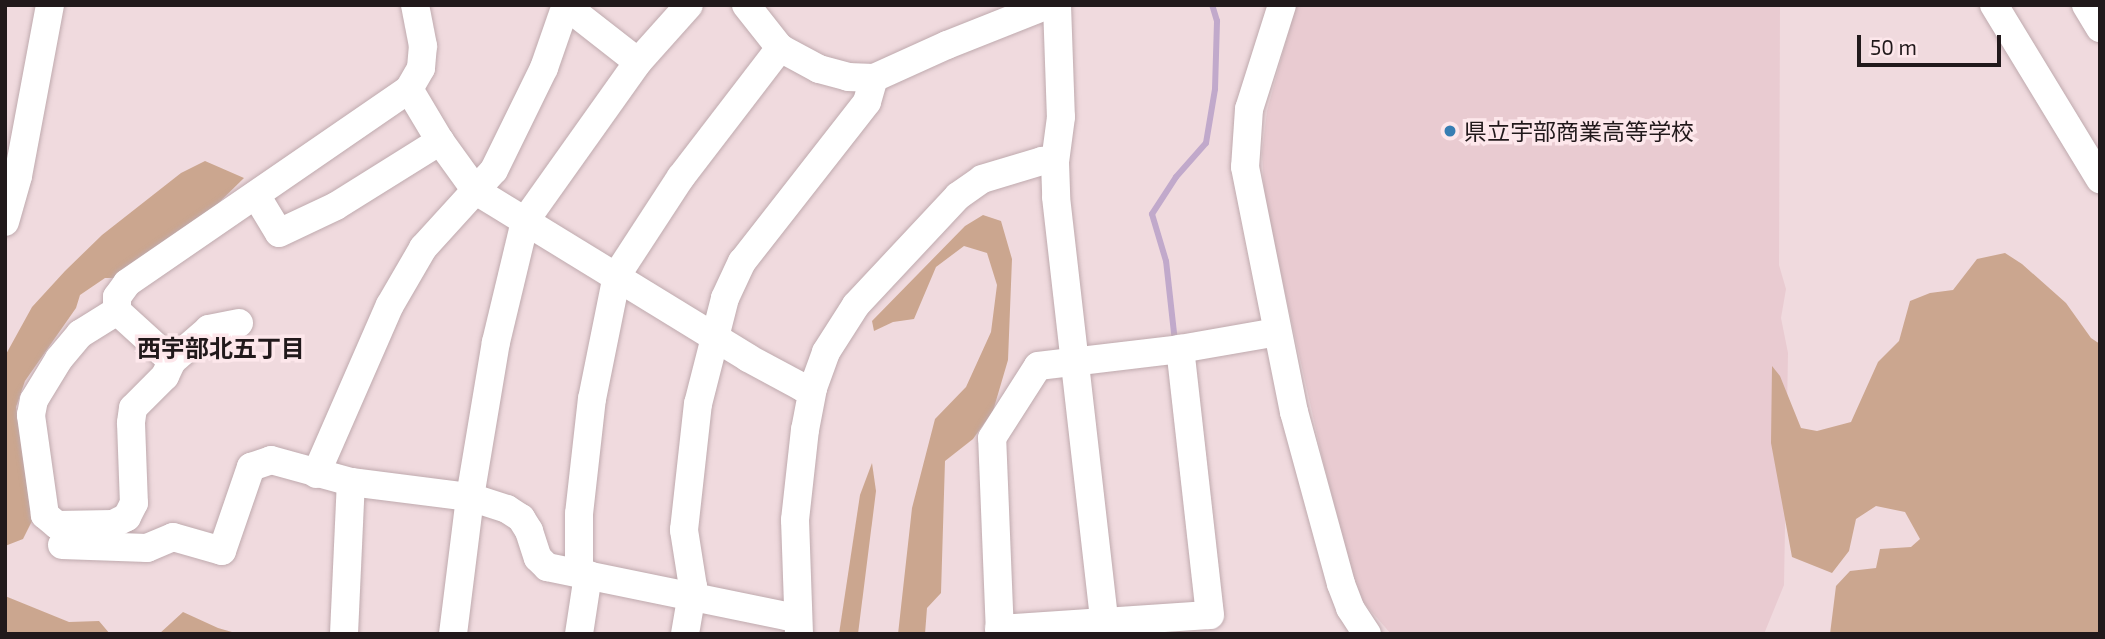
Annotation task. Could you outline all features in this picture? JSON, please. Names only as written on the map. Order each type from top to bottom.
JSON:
[{"type":"street","points":[[5,222],[18,177],[50,5]]},
{"type":"street","points":[[172,361],[117,311],[117,297],[127,283],[409,89],[421,68],[424,46],[415,5]]},
{"type":"street","points":[[453,634],[470,497],[496,342],[525,221],[638,62],[689,5]]},
{"type":"street","points":[[746,5],[780,48],[819,69],[848,78],[874,78],[947,45],[1043,7],[1057,5],[1061,117],[1055,162],[1056,197],[1106,629]]},
{"type":"street","points":[[1282,5],[1249,109],[1245,153],[1248,186],[1294,412],[1341,584],[1350,608],[1367,634]]},
{"type":"street","points":[[1994,5],[2100,179]]},
{"type":"street","points":[[2086,5],[2100,28]]},
{"type":"street","points":[[316,474],[390,305],[423,247],[494,170],[544,68],[566,7],[638,62]]},
{"type":"street","points":[[579,634],[584,575],[579,514],[592,399],[617,275],[681,177],[780,48]]},
{"type":"street","points":[[685,634],[693,587],[684,530],[698,404],[725,298],[742,262],[867,102],[874,78]]},
{"type":"street","points":[[409,89],[440,141],[476,191],[717,336],[748,358],[802,387],[813,388]]},
{"type":"street","points":[[256,195],[279,233],[336,206],[440,141]]},
{"type":"street","points":[[798,624],[795,520],[813,388],[826,352],[856,305],[958,196],[982,179],[1042,162],[1055,162]]},
{"type":"street","points":[[117,311],[80,334],[59,359],[34,400],[31,415],[45,515],[57,525],[113,524],[127,517],[134,503],[131,423],[133,408],[165,376],[172,361],[209,329],[239,323]]},
{"type":"street","points":[[1180,349],[1210,615],[1106,629],[1000,631],[992,438],[1038,366],[1180,349],[1278,331]]},
{"type":"street","points":[[62,545],[147,548],[173,537],[222,551],[251,467],[271,460],[351,482],[470,497],[507,509],[521,517],[538,558],[547,566],[786,616],[798,624]]},
{"type":"street","points":[[344,634],[351,482]]},
{"type":"shaded area","points":[[1296,5],[1780,5],[1779,265],[1786,289],[1781,318],[1788,353],[1784,585],[1764,634],[1391,634],[1359,597],[1324,465],[1265,203],[1262,153],[1267,111]]},
{"type":"shaded area","points":[[205,161],[244,178],[197,224],[121,278],[105,278],[80,295],[76,308],[25,381],[16,407],[32,521],[23,539],[5,546],[5,356],[32,307],[65,271],[102,235],[181,173]]},
{"type":"shaded area","points":[[983,215],[1001,221],[1012,259],[1008,360],[993,411],[973,439],[945,461],[941,593],[927,608],[925,634],[898,634],[912,508],[935,419],[966,387],[991,332],[997,285],[987,253],[964,246],[936,267],[914,319],[893,322],[874,331],[872,321],[965,226]]},
{"type":"shaded area","points":[[2005,253],[2022,264],[2066,303],[2091,338],[2100,344],[2100,634],[1830,634],[1836,586],[1850,571],[1876,568],[1880,549],[1911,547],[1920,539],[1905,512],[1876,506],[1856,519],[1849,551],[1832,573],[1792,557],[1771,443],[1772,366],[1780,376],[1801,428],[1817,431],[1851,422],[1878,362],[1899,341],[1910,301],[1930,293],[1953,290],[1977,259]]},
{"type":"shaded area","points":[[872,463],[876,491],[858,634],[839,634],[860,495]]},
{"type":"shaded area","points":[[5,596],[69,622],[99,621],[110,634],[5,634]]},
{"type":"shaded area","points":[[183,612],[218,628],[239,634],[159,634]]},
{"type":"waterway","points":[[1175,342],[1166,261],[1152,214],[1176,177],[1206,143],[1215,89],[1217,21],[1212,5]]},
{"type":"place","name":"県立宇部商業高等学校","points":[[1450,131]]},
{"type":"district","name":"西宇部北五丁目","points":[[221,348]]}]
